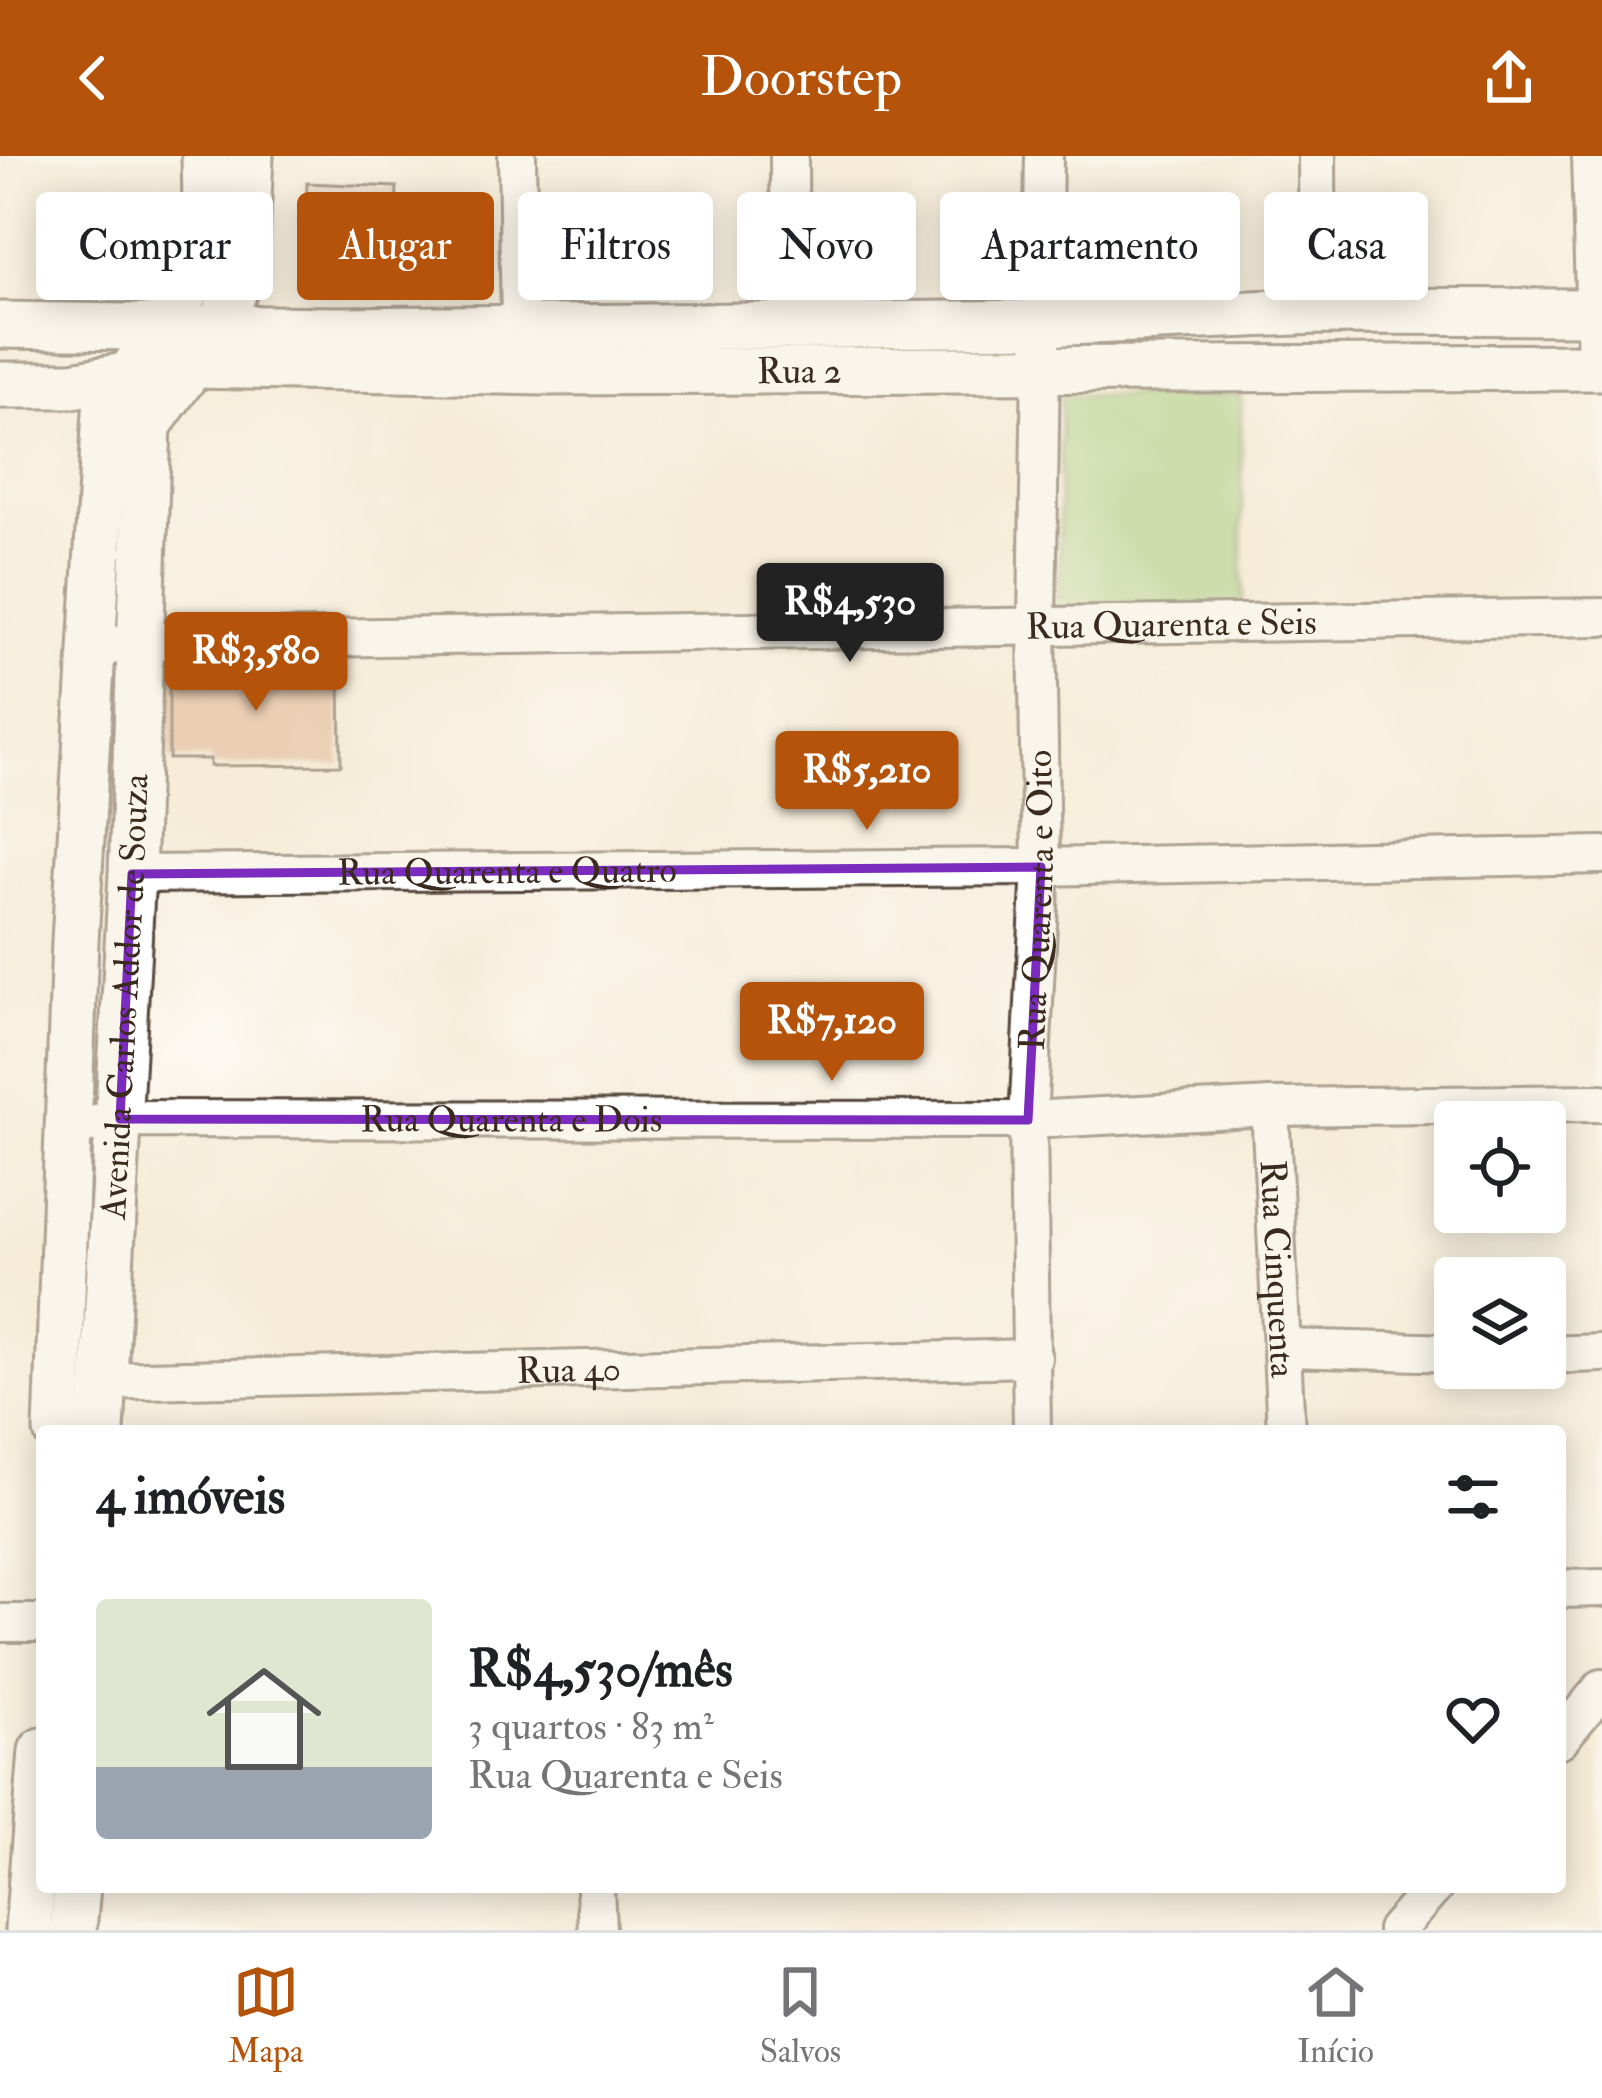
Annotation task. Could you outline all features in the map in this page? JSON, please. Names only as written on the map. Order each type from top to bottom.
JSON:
[{"type":"street","name":"Avenida Carlos Addor de Souza","points":[[57,1425],[106,411],[194,278],[206,204],[205,156]]},
{"type":"street","name":"Avenida Carlos Addor de Souza","points":[[101,1425],[132,874],[148,424],[221,325],[245,262],[250,156]]},
{"type":"street","points":[[518,156],[520,324]]},
{"type":"street","points":[[789,156],[790,324]]},
{"type":"street","name":"Rua Quarenta e Oito","points":[[1032,1425],[1028,1120],[1041,867],[1036,626],[1044,156]]},
{"type":"street","points":[[1317,156],[1318,311]]},
{"type":"street","points":[[1590,156],[1599,367]]},
{"type":"street","name":"Rua 2","points":[[0,385],[72,385],[192,365],[544,372],[1044,346],[1318,311],[1597,312]]},
{"type":"street","name":"Rua 2","points":[[0,325],[166,323],[335,330],[790,324],[1044,346],[1599,367]]},
{"type":"street","name":"Rua Quarenta e Seis","points":[[92,649],[142,641],[1602,617]]},
{"type":"street","name":"Rua Quarenta e Quatro","points":[[132,874],[1041,867],[1602,855]]},
{"type":"street","name":"Rua Quarenta e Dois","points":[[68,1128],[120,1119],[1028,1120],[1270,1107],[1602,1103]]},
{"type":"street","name":"Rua Cinquenta","points":[[1270,1107],[1286,1348],[1286,1425]]},
{"type":"street","points":[[1286,1348],[1434,1352]]},
{"type":"street","points":[[1566,1354],[1602,1353]]},
{"type":"street","name":"Rua 40","points":[[104,1381],[1033,1358]]},
{"type":"street","points":[[1566,1589],[1602,1588]]},
{"type":"street","points":[[0,1623],[36,1623]]},
{"type":"street","points":[[1566,1732],[1602,1688]]},
{"type":"street","points":[[28,1930],[36,1827]]},
{"type":"street","points":[[73,1930],[76,1893]]},
{"type":"street","points":[[595,1893],[597,1930]]},
{"type":"street","points":[[1396,1930],[1429,1893]]},
{"type":"highlighted area","points":[[1041,867],[1028,1120],[120,1119],[132,874]]},
{"type":"green space","points":[[1061,395],[1241,395],[1243,606],[1058,610]]},
{"type":"building","points":[[307,183],[397,187],[397,192],[307,192]]},
{"type":"building","points":[[340,663],[341,765],[210,766],[210,759],[169,759],[169,665]]}]
